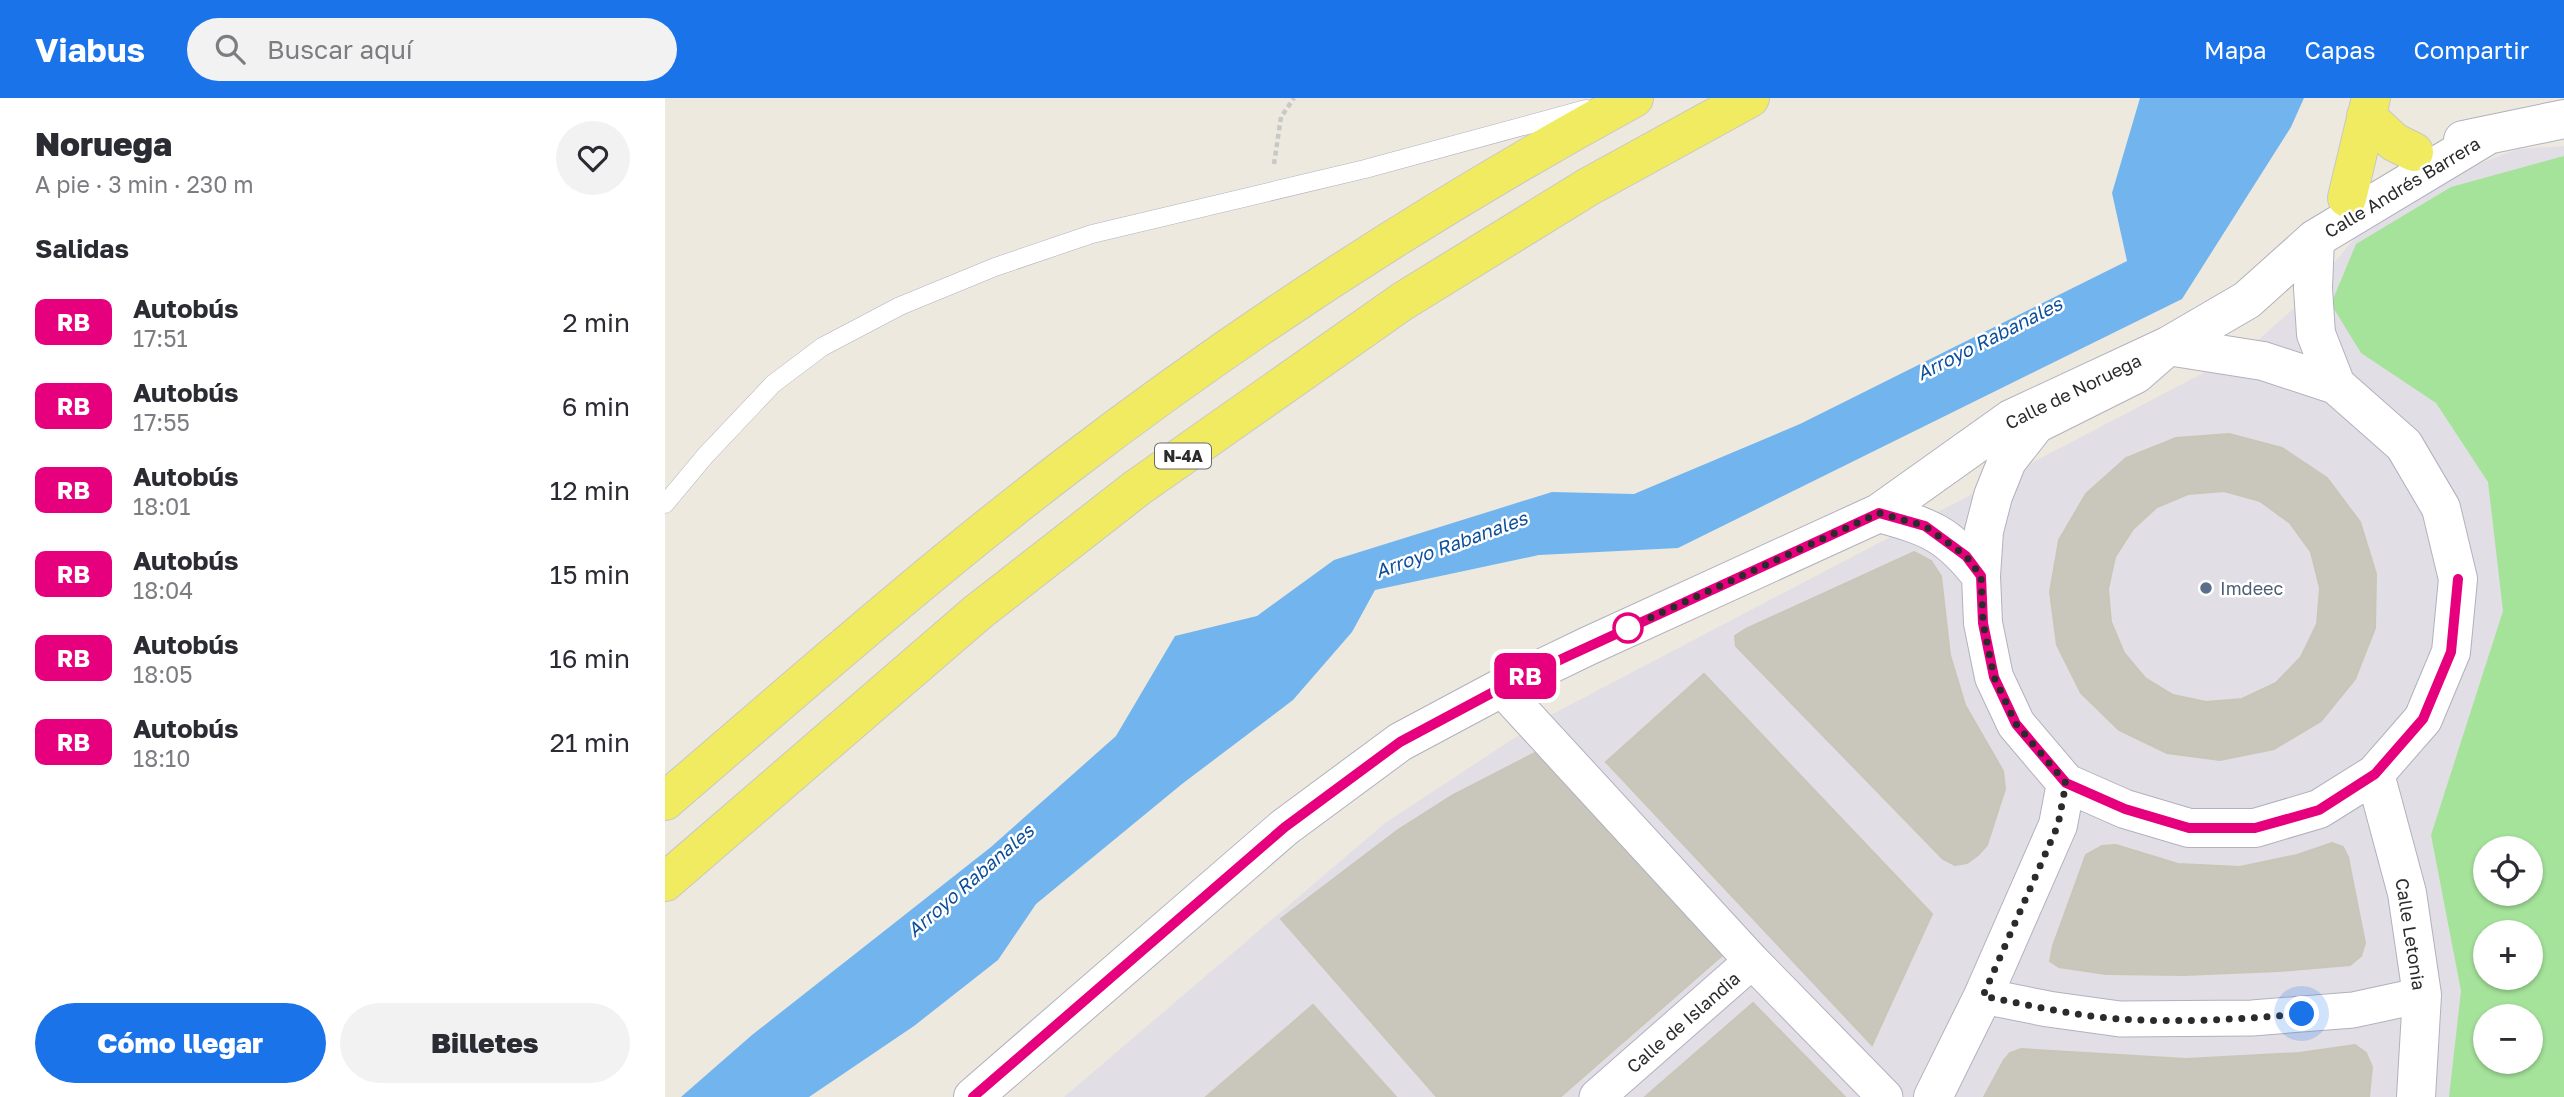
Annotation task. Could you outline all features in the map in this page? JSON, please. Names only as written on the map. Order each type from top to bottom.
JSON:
[{"type":"main road","points":[[665,801],[932,574],[1067,466],[1211,360],[1389,242],[1524,158],[1634,98]]},
{"type":"main road","name":"N-4A","points":[[665,882],[978,612],[1137,488],[1403,301],[1588,187],[1750,98]]},
{"type":"main road","points":[[2369,107],[2395,142],[2414,152]]},
{"type":"main road","points":[[2347,198],[2369,107]]},
{"type":"street","name":"Calle Andrés Barrera","points":[[2336,386],[2316,334],[2313,288],[2315,239],[2347,198],[2372,177],[2414,152],[2564,119]]},
{"type":"street","name":"Calle Andrés Barrera","points":[[2315,239],[2488,135]]},
{"type":"street","name":"Calle de Noruega","points":[[973,1097],[1285,827],[1400,742],[1501,688],[1879,513],[2011,418],[2168,346],[2247,300],[2315,239]]},
{"type":"street","name":"Calle de Noruega","points":[[1879,513],[1921,505],[2213,354],[2271,310],[2296,279],[2315,239]]},
{"type":"street","name":"Calle de Noruega","points":[[2007,460],[2036,424],[2136,374],[2168,346]]},
{"type":"street","points":[[2007,460],[1993,496],[1984,531],[1981,576],[1983,623],[1994,677],[2016,724],[2066,783],[2125,809],[2189,828],[2255,828],[2319,810],[2375,774],[2423,719],[2451,652],[2458,579],[2441,508],[2404,445],[2336,386],[2263,361],[2168,346]]},
{"type":"street","points":[[1879,513],[1925,526],[1966,556],[1981,576]]},
{"type":"street","points":[[1501,688],[1752,961]]},
{"type":"street","name":"Calle Letonia","points":[[2375,774],[2407,893],[2421,995],[2416,1097]]},
{"type":"street","points":[[1933,1097],[1983,996],[2058,825],[2066,783]]},
{"type":"street","name":"Calle de Islandia","points":[[1597,1097],[1752,961],[1885,1097]]},
{"type":"street","points":[[1983,996],[2120,1019],[2252,1018],[2353,1010],[2421,995]]},
{"type":"lane","points":[[665,504],[705,456],[773,384],[822,347],[900,306],[995,267],[1092,234],[1390,163],[1626,98]]},
{"type":"path","points":[[1269,193],[1281,117],[1294,98]]},
{"type":"shaded area","points":[[2564,146],[2564,1097],[1064,1097],[1385,823],[1545,718],[2247,350],[2301,302],[2361,231],[2425,184],[2518,149]]},
{"type":"green space","points":[[2564,156],[2564,1097],[2449,1097],[2461,991],[2431,835],[2503,611],[2488,482],[2436,403],[2361,353],[2331,304],[2356,244],[2451,187]]},
{"type":"water","name":"Arroyo Rabanales","points":[[2140,98],[2304,98],[2291,127],[2182,299],[1678,548],[1539,555],[1375,590],[1352,632],[1293,700],[1182,784],[1036,904],[998,960],[914,1026],[809,1097],[681,1097],[752,1035],[991,847],[1116,736],[1175,636],[1257,616],[1334,560],[1552,492],[1634,494],[1800,424],[2127,261],[2112,193]]},
{"type":"building","points":[[2229,434],[2282,448],[2327,478],[2360,522],[2376,574],[2375,628],[2355,679],[2321,721],[2274,749],[2220,760],[2167,753],[2119,730],[2081,693],[2057,645],[2050,592],[2059,540],[2086,494],[2126,458],[2176,438]],"holes":[[[2224,491],[2260,501],[2290,523],[2311,552],[2320,588],[2317,624],[2301,657],[2276,683],[2242,699],[2206,702],[2173,695],[2145,678],[2124,653],[2111,622],[2108,589],[2115,557],[2133,529],[2157,507],[2188,494]]]},
{"type":"building","points":[[1914,552],[1931,561],[1941,576],[1950,655],[1965,705],[2003,771],[2005,789],[1987,845],[1967,863],[1955,865],[1943,859],[1736,646],[1735,636],[1746,629]]},
{"type":"building","points":[[1704,674],[1932,914],[1872,1045],[1606,762]]},
{"type":"building","points":[[1537,752],[1726,952],[1560,1097],[1437,1097],[1281,919],[1398,830],[1453,795]]},
{"type":"building","points":[[2332,843],[2343,847],[2348,857],[2365,943],[2361,956],[2350,965],[2184,975],[2106,974],[2059,967],[2050,961],[2086,855],[2102,846],[2116,845],[2178,864],[2240,867],[2297,855]]},
{"type":"building","points":[[1753,1003],[1845,1097],[1645,1097]]},
{"type":"building","points":[[1313,1005],[1396,1097],[1206,1097]]},
{"type":"building","points":[[2355,1045],[2366,1053],[2372,1067],[2369,1097],[1984,1097],[2004,1060],[2010,1053],[2021,1049],[2186,1059],[2299,1053]]},
{"type":"bus line","name":"RB","points":[[973,1097],[1285,827],[1400,742],[1501,688],[1879,513],[1925,526],[1966,556],[1981,576],[1983,623],[1994,677],[2016,724],[2066,783],[2125,809],[2189,828],[2255,828],[2319,810],[2375,774],[2423,719],[2451,652],[2458,579]]},
{"type":"place","name":"Imdeec","points":[[2206,588]]},
{"type":"route","points":[[1628,628],[1879,513],[1925,526],[1966,556],[1981,576],[1983,623],[1994,677],[2016,724],[2066,783],[2058,825],[1983,996],[2120,1019],[2252,1018],[2302,1014]]}]
